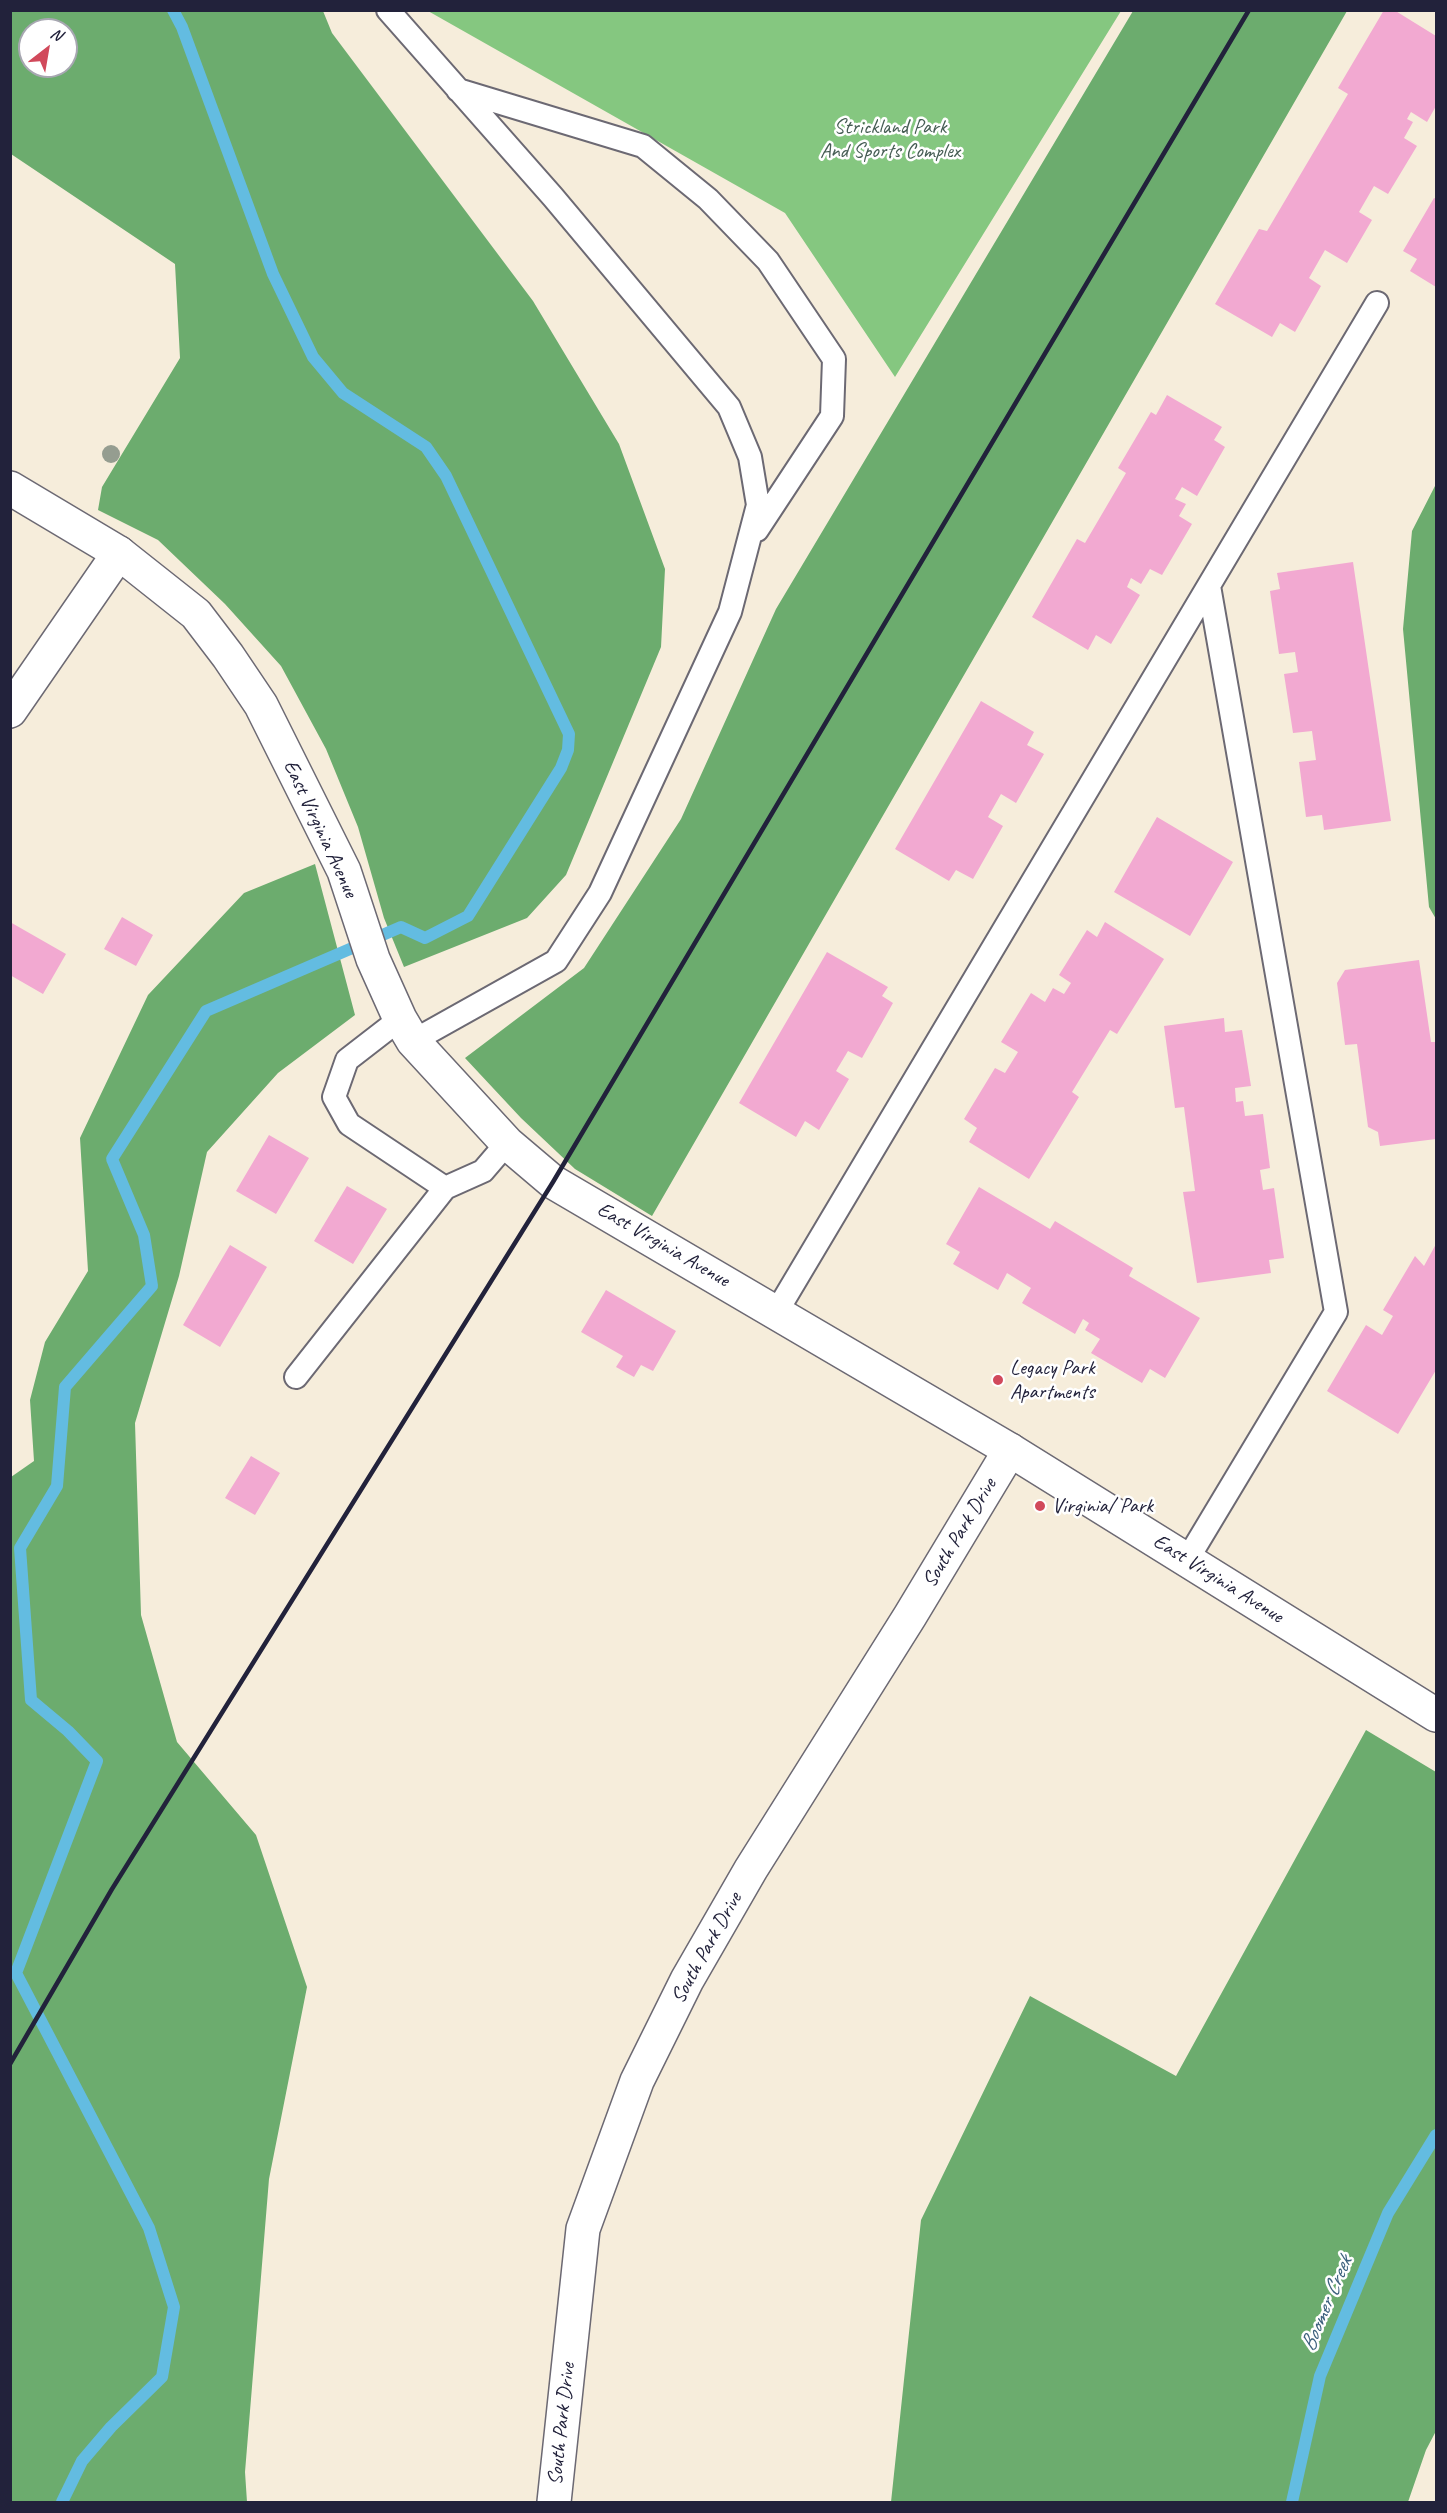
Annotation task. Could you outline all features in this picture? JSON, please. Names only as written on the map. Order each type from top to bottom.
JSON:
[{"type":"street","name":"East Virginia Avenue","points":[[10,488],[119,553],[196,614],[228,656],[261,705],[344,871],[373,959],[406,1030],[507,1143],[553,1182],[777,1311],[1010,1450],[1437,1715]]},
{"type":"street","points":[[10,711],[119,553]]},
{"type":"street","name":"South Park Drive","points":[[554,2502],[583,2229],[636,2082],[687,1980],[751,1869],[910,1616],[1010,1450]]},
{"type":"lane","points":[[388,10],[553,197],[729,407],[750,457],[758,505],[730,612],[600,893],[556,961],[406,1030],[347,1060],[333,1096],[349,1124],[445,1188]]},
{"type":"lane","points":[[458,90],[643,146],[708,199],[768,261],[834,360],[832,416],[748,543]]},
{"type":"lane","points":[[777,1311],[1377,303]]},
{"type":"lane","points":[[1187,1560],[1336,1312],[1209,586]]},
{"type":"lane","points":[[296,1377],[445,1188],[483,1171],[507,1143]]},
{"type":"green space","points":[[10,11],[323,11],[332,33],[533,301],[619,444],[665,569],[661,647],[566,875],[527,918],[404,967],[384,918],[358,827],[326,749],[281,666],[225,604],[158,540],[98,510],[102,487],[180,358],[175,264],[11,154]]},
{"type":"green space","name":"Strickland Park And Sports Complex","points":[[428,11],[1121,11],[895,377],[785,213]]},
{"type":"green space","points":[[1133,11],[1347,11],[652,1216],[575,1169],[521,1118],[465,1058],[584,968],[681,819],[776,609]]},
{"type":"green space","points":[[1436,484],[1436,919],[1429,907],[1403,629],[1412,531]]},
{"type":"green space","points":[[315,864],[355,1015],[278,1073],[207,1152],[179,1276],[135,1423],[141,1615],[177,1742],[256,1835],[307,1987],[269,2179],[245,2472],[247,2502],[11,2502],[11,1477],[34,1461],[30,1400],[45,1342],[88,1271],[80,1138],[148,995],[244,893]]},
{"type":"green space","points":[[1366,1730],[1436,1772],[1436,2431],[1426,2450],[1408,2502],[891,2502],[921,2220],[1030,1996],[1176,2076]]},
{"type":"building","points":[[1384,10],[1394,10],[1436,36],[1436,106],[1427,122],[1411,112],[1407,119],[1413,122],[1404,138],[1417,146],[1388,194],[1374,186],[1359,212],[1372,220],[1347,263],[1325,250],[1309,278],[1321,286],[1295,332],[1280,323],[1272,337],[1215,304],[1259,229],[1267,231],[1348,94],[1338,88]]},
{"type":"building","points":[[1434,198],[1436,199],[1436,287],[1410,271],[1417,259],[1403,251]]},
{"type":"building","points":[[1167,395],[1222,427],[1214,440],[1225,447],[1197,496],[1182,487],[1175,499],[1186,504],[1179,516],[1192,524],[1162,575],[1150,569],[1141,584],[1131,578],[1127,587],[1140,595],[1111,644],[1096,635],[1088,650],[1032,617],[1077,539],[1085,543],[1126,473],[1118,468],[1151,412],[1156,415]]},
{"type":"building","points":[[1353,562],[1391,821],[1324,830],[1322,815],[1306,817],[1299,762],[1316,760],[1312,731],[1293,733],[1284,674],[1298,672],[1295,652],[1279,654],[1270,591],[1280,589],[1277,573]]},
{"type":"building","points":[[981,701],[1034,732],[1027,745],[1044,754],[1016,803],[1001,794],[988,817],[1003,826],[973,879],[956,870],[949,881],[895,849]]},
{"type":"building","points":[[1157,817],[1233,862],[1190,936],[1114,892]]},
{"type":"building","points":[[122,917],[153,935],[136,966],[104,949]]},
{"type":"building","points":[[10,922],[66,954],[43,994],[10,975]]},
{"type":"building","points":[[1105,922],[1164,959],[1117,1034],[1110,1030],[1072,1092],[1079,1097],[1029,1179],[969,1142],[977,1128],[964,1119],[995,1068],[1005,1073],[1018,1052],[1001,1042],[1031,993],[1045,1002],[1053,988],[1064,994],[1071,983],[1059,975],[1087,930],[1097,937]]},
{"type":"building","points":[[827,952],[888,987],[882,996],[893,1003],[862,1058],[848,1051],[836,1071],[849,1079],[819,1130],[805,1121],[796,1137],[739,1103]]},
{"type":"building","points":[[1419,960],[1431,1042],[1436,1042],[1436,1139],[1380,1146],[1378,1132],[1368,1127],[1357,1044],[1345,1045],[1337,983],[1345,970]]},
{"type":"building","points":[[1224,1018],[1225,1032],[1242,1030],[1251,1086],[1235,1088],[1236,1102],[1243,1101],[1245,1116],[1263,1114],[1270,1168],[1260,1170],[1263,1190],[1274,1188],[1284,1258],[1269,1260],[1271,1273],[1197,1283],[1183,1192],[1195,1191],[1184,1107],[1175,1108],[1164,1026]]},
{"type":"building","points":[[269,1135],[309,1158],[276,1214],[236,1191]]},
{"type":"building","points":[[347,1186],[387,1209],[353,1264],[314,1241]]},
{"type":"building","points":[[979,1187],[1050,1229],[1055,1221],[1133,1268],[1129,1276],[1200,1318],[1165,1378],[1150,1369],[1142,1383],[1091,1353],[1100,1339],[1085,1330],[1089,1323],[1083,1319],[1075,1334],[1022,1303],[1031,1288],[1007,1273],[998,1290],[953,1264],[960,1252],[946,1244]]},
{"type":"building","points":[[1436,1244],[1436,1370],[1398,1434],[1327,1391],[1366,1325],[1382,1335],[1393,1316],[1383,1310],[1415,1256],[1424,1266]]},
{"type":"building","points":[[230,1245],[267,1267],[220,1347],[183,1325]]},
{"type":"building","points":[[606,1290],[676,1331],[653,1371],[641,1365],[634,1377],[616,1367],[623,1356],[581,1332]]},
{"type":"building","points":[[251,1456],[280,1473],[255,1515],[225,1498]]},
{"type":"waterway","points":[[62,2502],[82,2461],[111,2427],[162,2377],[174,2307],[149,2228],[16,1973],[97,1761],[68,1731],[31,1700],[20,1548],[57,1486],[65,1387],[152,1286],[144,1235],[112,1159],[206,1011],[401,927],[425,938],[468,916],[561,768],[568,750],[569,734],[446,476],[426,447],[343,393],[313,357],[273,274],[182,27],[173,10]]},
{"type":"waterway","name":"Boomer Creek","points":[[1292,2502],[1320,2376],[1388,2213],[1436,2135]]},
{"type":"railway","points":[[10,2064],[112,1889],[553,1182],[1249,10]]},
{"type":"place","name":"Legacy Park Apartments","points":[[998,1380]]},
{"type":"place","name":"Virginia/ Park","points":[[1040,1506]]}]
